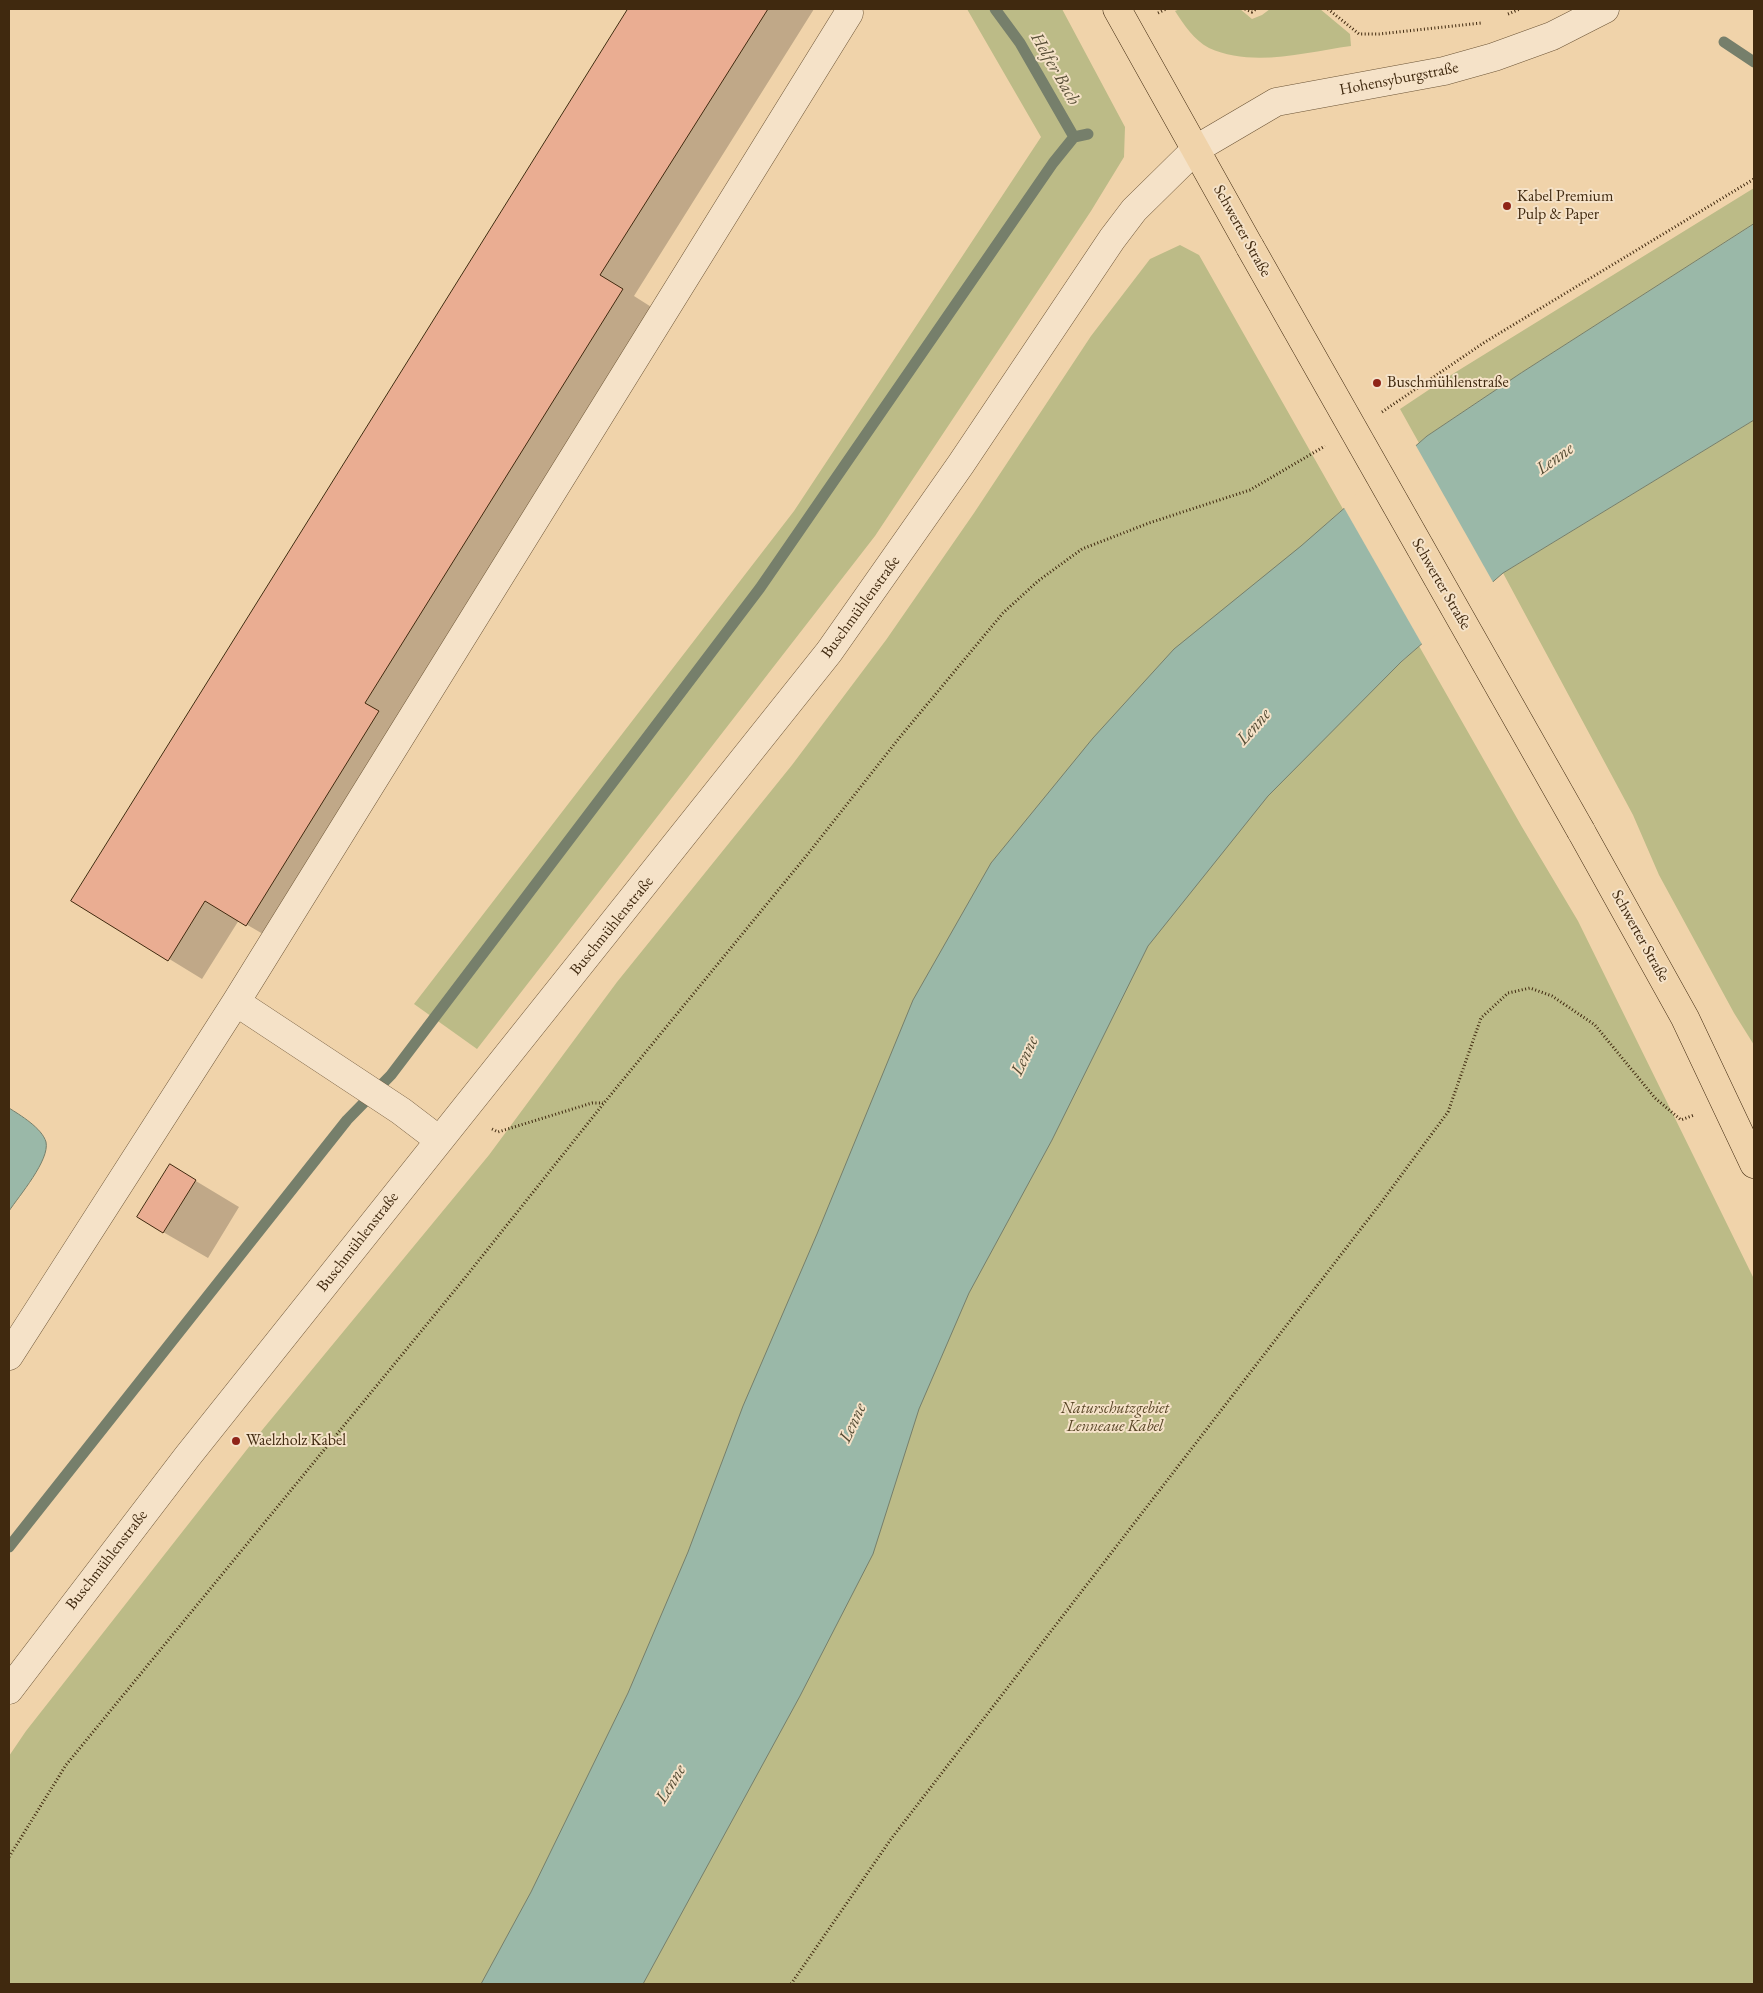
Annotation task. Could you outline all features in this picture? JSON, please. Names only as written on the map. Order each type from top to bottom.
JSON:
[{"type":"main road","name":"Schwerter Straße","points":[[1117,9],[1619,898],[1685,1018],[1753,1159]]},
{"type":"street","points":[[9,1356],[236,1002],[849,13],[848,9]]},
{"type":"street","name":"Hohensyburgstraße","points":[[1196,150],[1276,102],[1444,71],[1494,57],[1552,36],[1605,9]]},
{"type":"street","name":"Buschmühlenstraße","points":[[9,1690],[187,1457],[829,652],[961,464],[1112,239],[1134,210],[1196,150]]},
{"type":"street","points":[[236,1002],[401,1111],[439,1140]]},
{"type":"path","points":[[1245,9],[1252,12],[1256,9]]},
{"type":"path","points":[[1328,9],[1359,34],[1379,34],[1486,23]]},
{"type":"path","points":[[1502,16],[1520,9]]},
{"type":"path","points":[[1380,413],[1485,342],[1754,179]]},
{"type":"path","points":[[9,1857],[66,1765],[464,1279],[604,1103],[807,855],[978,641],[1003,613],[1038,581],[1082,549],[1149,523],[1250,490],[1331,442]]},
{"type":"path","points":[[791,1984],[891,1839],[1380,1204],[1448,1112],[1482,1018],[1508,993],[1530,988],[1552,996],[1595,1025],[1654,1098],[1681,1120],[1727,1104]]},
{"type":"path","points":[[461,1114],[498,1132],[592,1103],[604,1103]]},
{"type":"green space","points":[[967,9],[1062,9],[1125,127],[1124,157],[1091,211],[875,536],[477,1049],[414,1004],[794,511],[1041,137]]},
{"type":"green space","points":[[1180,9],[1240,9],[1252,19],[1270,9],[1320,9],[1350,34],[1351,46],[1280,57],[1243,57],[1226,54],[1209,48],[1194,36],[1175,11]]},
{"type":"green space","points":[[1754,188],[1754,224],[1521,373],[1419,443],[1400,409],[1451,375]]},
{"type":"green space","name":"Naturschutzgebiet Lenneaue Kabel","points":[[1180,245],[1199,255],[1343,509],[1321,529],[1398,665],[1419,646],[1578,921],[1754,1279],[1754,1984],[9,1984],[9,1756],[26,1731],[263,1429],[489,1155],[617,982],[792,765],[886,640],[974,513],[1091,336],[1150,259]]},
{"type":"green space","points":[[1754,420],[1754,1045],[1734,1013],[1659,875],[1633,815],[1503,573]]},
{"type":"water","name":"Lenne","points":[[1754,224],[1754,420],[1503,573],[1401,662],[1268,796],[1148,946],[1052,1140],[969,1293],[919,1409],[873,1554],[800,1696],[643,1984],[481,1984],[531,1892],[628,1693],[688,1552],[743,1406],[817,1234],[913,1000],[991,863],[1093,738],[1174,649],[1301,546],[1427,436],[1521,373]]},
{"type":"water","points":[[9,1108],[40,1132],[46,1142],[46,1150],[39,1168],[9,1211]]},
{"type":"pier","points":[[1415,444],[1494,584],[1423,646],[1343,506]]},
{"type":"building","points":[[628,9],[768,9],[600,275],[623,289],[365,703],[379,711],[246,926],[205,901],[168,961],[71,901]]},
{"type":"building","points":[[170,1164],[196,1180],[163,1233],[137,1217]]},
{"type":"waterway","name":"Helfer Bach","points":[[995,9],[1020,43],[1074,137],[1088,134]]},
{"type":"waterway","name":"Helfer Bach","points":[[1724,42],[1754,62]]},
{"type":"waterway","points":[[9,1547],[347,1120],[391,1075],[760,588],[1053,163],[1074,137]]},
{"type":"place","name":"Kabel Premium Pulp & Paper","points":[[1507,206]]},
{"type":"place","name":"Buschmühlenstraße","points":[[1377,383]]},
{"type":"place","name":"Waelzholz Kabel","points":[[236,1441]]}]
